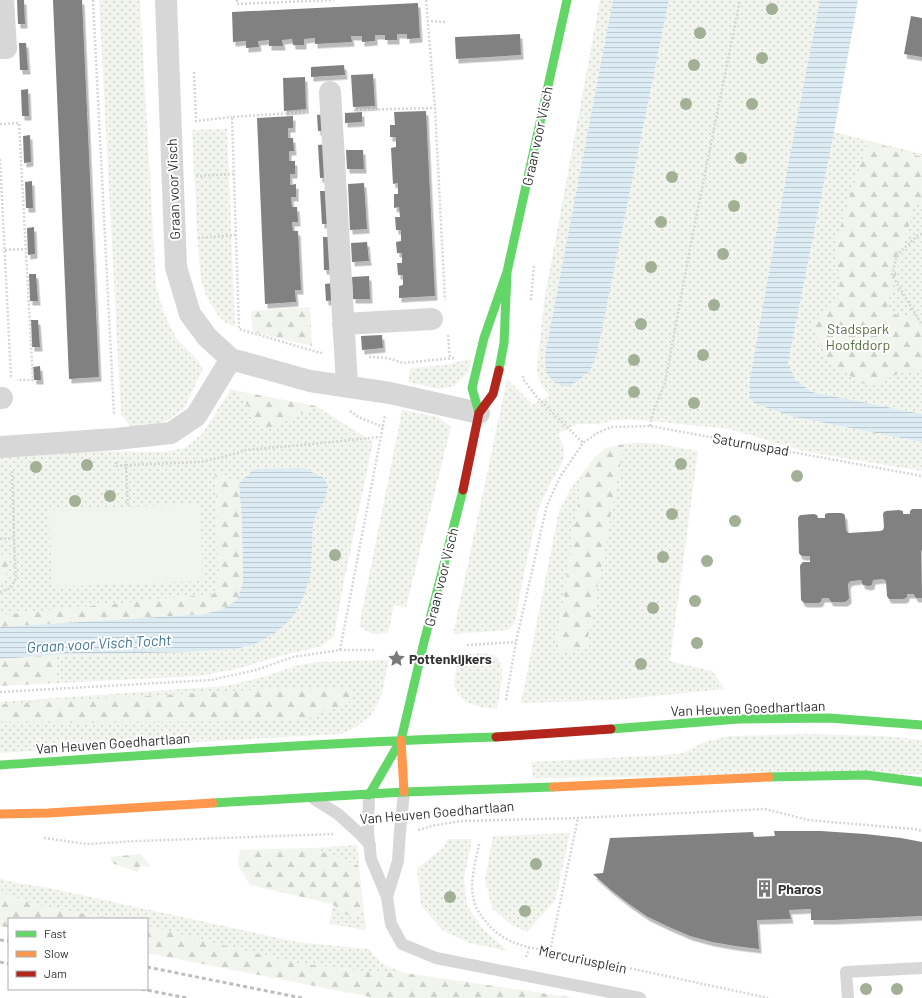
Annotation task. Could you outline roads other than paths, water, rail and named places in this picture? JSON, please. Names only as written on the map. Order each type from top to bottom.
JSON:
[{"type":"main road","name":"Graan voor Visch","points":[[479,413],[472,388],[484,338],[507,272],[567,0]]},
{"type":"main road","name":"Graan voor Visch","points":[[369,795],[400,740],[464,488],[479,413],[493,394],[504,343],[507,272]]},
{"type":"main road","name":"Van Heuven Goedhartlaan","points":[[0,765],[203,751],[400,740],[500,737],[739,719],[829,718],[922,725]]},
{"type":"main road","name":"Graan voor Visch","points":[[400,740],[404,792]]},
{"type":"main road","name":"Van Heuven Goedhartlaan","points":[[0,814],[48,813],[404,792],[558,787],[746,778],[866,775],[922,782]]},
{"type":"street","points":[[0,48],[6,48],[3,0]]},
{"type":"street","name":"Graan voor Visch","points":[[166,0],[176,267],[190,314],[207,338],[231,359],[310,380],[390,393],[479,413]]},
{"type":"street","points":[[330,101],[347,386]]},
{"type":"street","points":[[343,324],[441,318]]},
{"type":"street","points":[[6,447],[116,439],[171,433],[196,416],[231,359]]},
{"type":"lane","name":"Mercuriusplein","points":[[387,897],[398,861],[404,792]]},
{"type":"lane","name":"Mercuriusplein","points":[[369,795],[368,832],[371,858],[387,897],[391,924],[402,944],[436,958],[640,998]]},
{"type":"lane","points":[[311,797],[338,814],[370,845]]},
{"type":"lane","points":[[848,998],[846,972],[922,968]]},
{"type":"water","points":[[613,0],[669,0],[597,354],[590,371],[578,381],[566,387],[554,382],[546,372],[545,355]]},
{"type":"water","points":[[820,0],[858,0],[834,132],[788,363],[796,380],[812,392],[922,414],[922,442],[794,417],[756,404],[749,397],[750,378],[790,155]]},
{"type":"water","name":"Graan voor Visch Tocht","points":[[303,468],[324,478],[328,486],[325,500],[318,511],[313,524],[311,574],[304,596],[294,615],[284,626],[272,635],[253,645],[235,649],[190,652],[56,655],[0,659],[0,627],[205,614],[223,609],[237,600],[243,582],[242,522],[239,483],[254,469]]},
{"type":"railway","points":[[0,940],[8,941]]},
{"type":"railway","points":[[0,962],[8,964]]},
{"type":"railway","points":[[148,967],[302,998]]},
{"type":"railway","points":[[146,990],[187,998]]},
{"type":"place","name":"Pottenkijkers","points":[[396,658]]},
{"type":"place","name":"Pharos","points":[[765,888]]},
{"type":"park label","name":"Stadspark Hoofddorp","points":[[858,336]]}]
